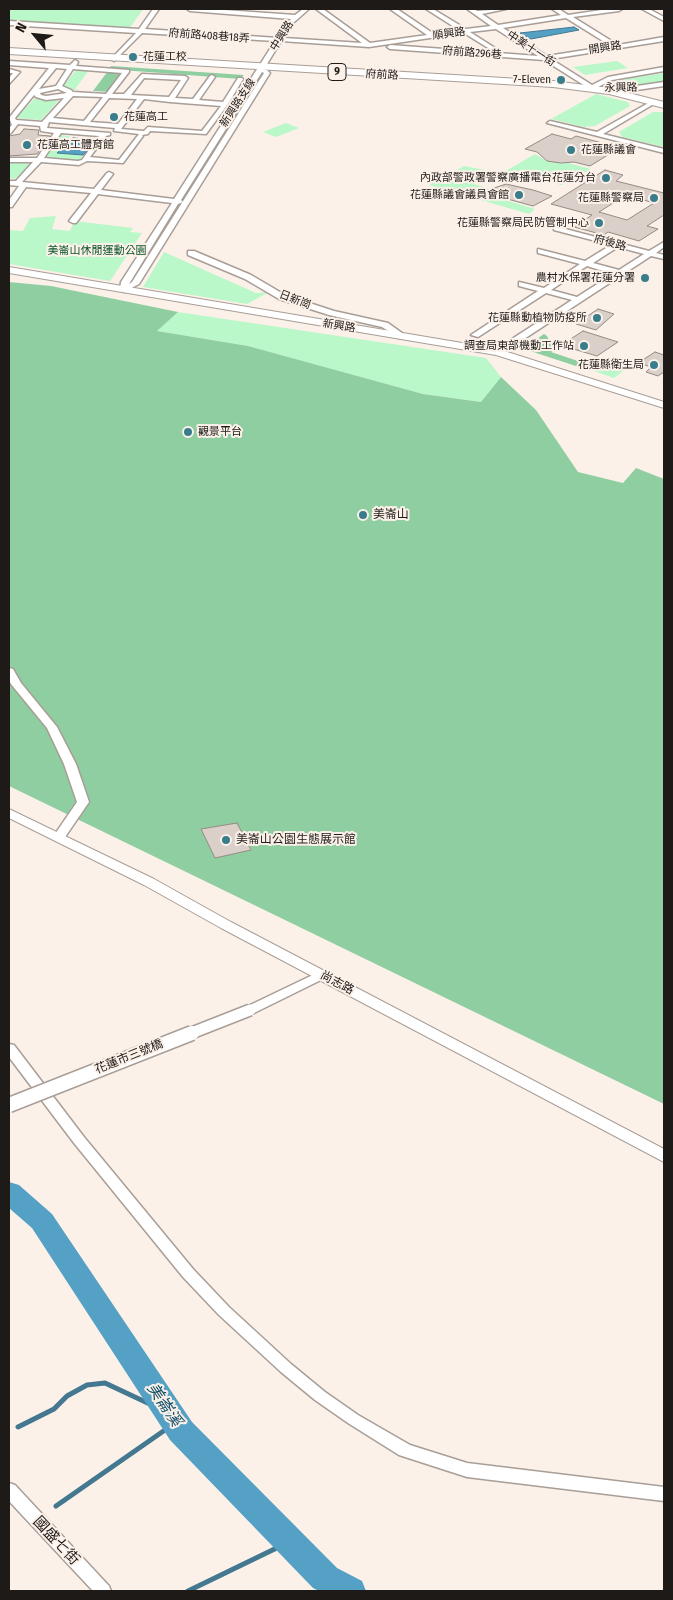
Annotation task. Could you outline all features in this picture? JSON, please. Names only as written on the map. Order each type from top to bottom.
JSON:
[{"type":"main road","name":"府前路","points":[[9,51],[263,68],[553,84],[592,88],[659,103]]},
{"type":"street","points":[[114,58],[140,32],[156,9]]},
{"type":"street","points":[[190,9],[229,10],[294,17]]},
{"type":"street","name":"中興路","points":[[263,68],[294,17],[306,9]]},
{"type":"street","points":[[319,9],[369,45]]},
{"type":"street","points":[[393,9],[433,36]]},
{"type":"street","points":[[429,9],[493,49]]},
{"type":"street","points":[[473,11],[503,9]]},
{"type":"street","points":[[555,9],[616,46]]},
{"type":"street","name":"順興路","points":[[278,41],[369,45],[619,9]]},
{"type":"street","points":[[645,9],[664,19]]},
{"type":"street","name":"中美十一街","points":[[473,11],[592,88]]},
{"type":"street","name":"府前路408巷18弄","points":[[9,23],[278,41]]},
{"type":"street","name":"開興路","points":[[545,58],[664,39]]},
{"type":"street","name":"府前路296巷","points":[[369,45],[545,58]]},
{"type":"street","points":[[58,87],[78,56]]},
{"type":"street","points":[[9,63],[127,71],[86,124]]},
{"type":"street","points":[[9,132],[12,119],[54,66]]},
{"type":"street","name":"新興路支線","points":[[263,68],[267,73],[135,284],[124,290],[125,282],[174,202],[263,68]]},
{"type":"street","name":"永興路","points":[[592,88],[610,78],[664,70]]},
{"type":"street","points":[[9,71],[18,72],[10,80]]},
{"type":"street","points":[[126,96],[142,76],[185,78],[170,100]]},
{"type":"street","points":[[195,102],[212,77]]},
{"type":"street","points":[[142,97],[116,130],[146,133],[148,129],[204,133],[240,79]]},
{"type":"street","name":"永興路","points":[[592,88],[630,89],[664,84]]},
{"type":"street","points":[[35,92],[58,87],[69,90],[70,94]]},
{"type":"street","points":[[35,92],[38,96],[46,98],[70,94],[108,95],[225,104]]},
{"type":"street","points":[[70,94],[45,122],[44,130],[140,136],[120,162],[86,159]]},
{"type":"street","points":[[597,135],[659,103]]},
{"type":"street","points":[[12,119],[120,126]]},
{"type":"street","points":[[550,123],[664,151]]},
{"type":"street","points":[[9,205],[21,183],[59,131]]},
{"type":"street","points":[[9,160],[78,163],[86,159],[104,134]]},
{"type":"street","points":[[73,220],[108,174]]},
{"type":"street","points":[[9,183],[186,202]]},
{"type":"street","name":"府後路","points":[[557,228],[664,257]]},
{"type":"street","points":[[475,335],[617,244]]},
{"type":"street","points":[[498,352],[664,244]]},
{"type":"street","points":[[542,251],[620,272]]},
{"type":"street","name":"日新崗","points":[[191,253],[248,277],[282,297],[332,313],[385,325],[402,336]]},
{"type":"street","name":"新興路","points":[[9,270],[498,352],[664,406]]},
{"type":"street","points":[[522,284],[579,300]]},
{"type":"street","points":[[9,671],[16,684],[52,727],[70,764],[83,802],[59,837]]},
{"type":"street","name":"尚志路","points":[[9,813],[149,882],[664,1156]]},
{"type":"street","name":"花蓮市三號橋","points":[[9,1105],[250,1010],[321,975]]},
{"type":"street","points":[[9,1048],[79,1140],[188,1273],[224,1311],[286,1368],[320,1396],[353,1419],[405,1450],[467,1470],[664,1494]]},
{"type":"street","name":"國盛七街","points":[[9,1490],[103,1591]]},
{"type":"green space","points":[[9,9],[143,9],[129,29],[9,20]]},
{"type":"green space","points":[[617,61],[628,68],[585,75],[573,67]]},
{"type":"green space","points":[[111,66],[244,75],[240,79],[108,69]]},
{"type":"green space","points":[[77,69],[89,70],[75,89],[80,90],[68,90],[64,85]]},
{"type":"green space","points":[[108,71],[127,72],[111,92],[93,91]]},
{"type":"green space","points":[[664,73],[664,81],[637,85],[623,82],[626,79]]},
{"type":"green space","points":[[596,94],[628,102],[630,106],[595,126],[584,127],[551,119]]},
{"type":"green space","points":[[36,97],[61,98],[41,120],[16,118]]},
{"type":"green space","points":[[653,112],[664,112],[664,147],[622,137],[619,132]]},
{"type":"green space","points":[[286,123],[299,128],[276,137],[263,132]]},
{"type":"green space","points":[[60,135],[70,136],[57,153],[83,155],[79,162],[42,158]]},
{"type":"green space","points":[[535,154],[547,161],[568,163],[591,169],[561,185],[506,171]]},
{"type":"green space","points":[[9,162],[32,164],[15,179],[9,178]]},
{"type":"green space","points":[[464,166],[496,172],[474,184],[489,189],[482,193],[535,209],[529,214],[429,185]]},
{"type":"green space","name":"美崙山休閒運動公園","points":[[56,216],[52,229],[70,231],[74,221],[133,228],[130,232],[142,233],[110,281],[9,264],[9,230],[23,231],[30,218]]},
{"type":"green space","name":"美崙山休閒運動公園","points":[[164,252],[256,293],[269,292],[247,304],[143,287]]},
{"type":"green space","points":[[9,282],[51,286],[178,312],[157,331],[248,346],[423,394],[481,402],[501,377],[536,410],[578,472],[623,483],[636,468],[664,479],[664,1104],[9,786]]},
{"type":"green space","points":[[178,312],[486,358],[501,377],[481,402],[423,394],[248,346],[157,331]]},
{"type":"green space","points":[[544,334],[554,350],[551,352],[590,365],[585,369],[527,350],[525,347]]},
{"type":"green space","points":[[604,361],[627,368],[614,378],[591,370]]},
{"type":"water","points":[[574,27],[579,30],[531,39],[520,33]]},
{"type":"water","points":[[73,138],[98,140],[83,155],[57,153]]},
{"type":"building","name":"花蓮高工體育館","points":[[24,129],[39,130],[38,135],[50,136],[37,154],[9,156],[9,136],[20,134]]},
{"type":"building","name":"花蓮縣議會","points":[[552,134],[571,139],[576,136],[602,143],[597,146],[616,150],[590,166],[574,162],[547,161],[537,152],[525,149]]},
{"type":"building","points":[[605,170],[623,175],[616,181],[664,193],[664,215],[647,226],[658,229],[639,241],[608,232],[604,235],[574,227],[592,215],[551,204]],"holes":[[[626,195],[654,203],[627,220],[599,212]]]},
{"type":"building","name":"花蓮縣議會議員會館","points":[[506,184],[552,196],[533,206],[482,192]]},
{"type":"building","name":"花蓮縣動植物防疫所","points":[[598,309],[614,314],[596,330],[576,324]]},
{"type":"building","name":"調查局東部機動工作站","points":[[583,331],[618,342],[597,356],[570,348],[575,342],[569,340]]},
{"type":"building","name":"花蓮縣衛生局","points":[[655,352],[664,355],[664,372],[658,376],[646,372],[651,367],[638,363]]},
{"type":"building","name":"美崙山公園生態展示館","points":[[237,823],[251,850],[215,858],[201,829]]},
{"type":"waterway","name":"美崙溪","points":[[9,1192],[42,1221],[181,1431],[325,1578],[350,1591]]},
{"type":"waterway","points":[[18,1427],[54,1409],[67,1396],[87,1385],[105,1383],[169,1413]]},
{"type":"waterway","points":[[56,1506],[175,1423]]},
{"type":"waterway","points":[[188,1591],[289,1542]]},
{"type":"place","name":"花蓮工校","points":[[133,57]]},
{"type":"place","name":"7-Eleven","points":[[561,80]]},
{"type":"place","name":"花蓮高工","points":[[114,117]]},
{"type":"place","name":"花蓮高工體育館","points":[[27,145]]},
{"type":"place","name":"花蓮縣議會","points":[[571,150]]},
{"type":"place","name":"內政部警政署警察廣播電台花蓮分台","points":[[606,178]]},
{"type":"place","name":"花蓮縣議會議員會館","points":[[519,195]]},
{"type":"place","name":"花蓮縣警察局","points":[[654,198]]},
{"type":"place","name":"花蓮縣警察局民防管制中心","points":[[599,223]]},
{"type":"place","name":"農村水保署花蓮分署","points":[[645,278]]},
{"type":"place","name":"花蓮縣動植物防疫所","points":[[597,318]]},
{"type":"place","name":"調查局東部機動工作站","points":[[584,346]]},
{"type":"place","name":"花蓮縣衛生局","points":[[654,365]]},
{"type":"place","name":"觀景平台","points":[[188,432]]},
{"type":"place","name":"美崙山","points":[[363,515]]},
{"type":"place","name":"美崙山公園生態展示館","points":[[226,840]]}]
